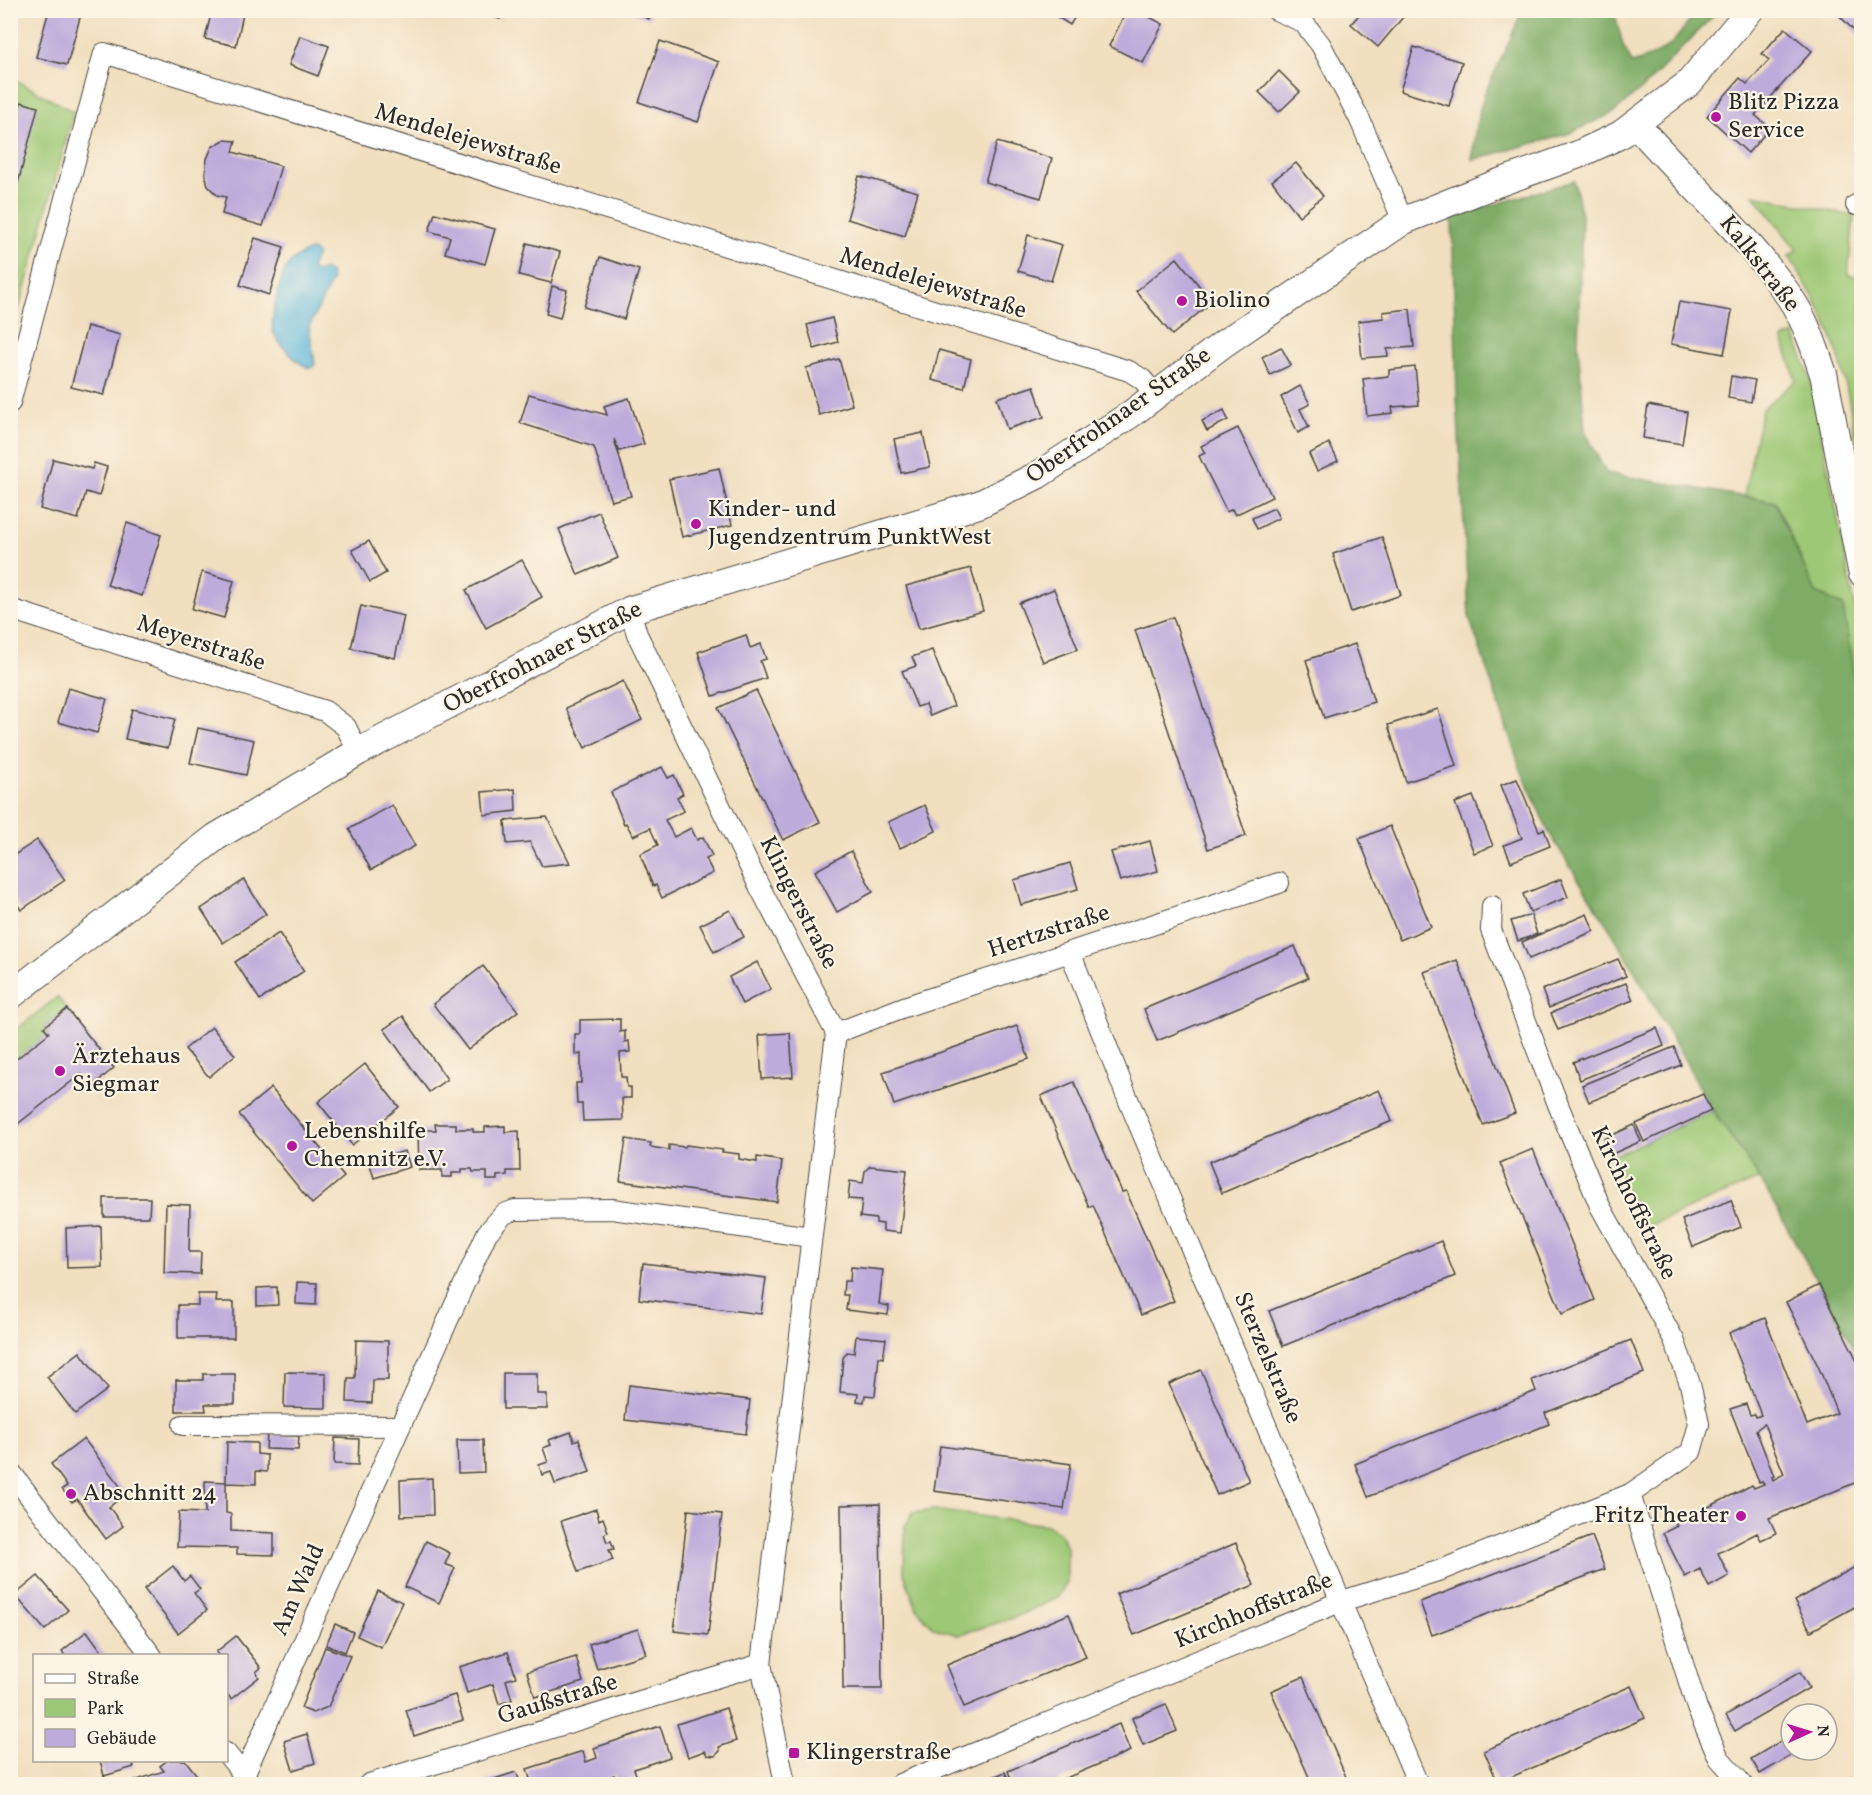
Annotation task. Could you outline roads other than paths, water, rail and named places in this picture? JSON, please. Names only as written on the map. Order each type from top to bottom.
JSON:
[{"type":"main road","name":"Oberfrohnaer Straße","points":[[10,996],[216,837],[358,752],[630,610],[980,504],[1038,475],[1115,425],[1223,344],[1403,221],[1620,135],[1689,83],[1750,10]]},
{"type":"main road","name":"Kalkstraße","points":[[1636,124],[1750,244],[1789,296],[1798,312],[1814,345],[1824,376],[1862,573]]},
{"type":"street","points":[[1276,10],[1303,22],[1321,45],[1360,120],[1403,221]]},
{"type":"street","name":"Mendelejewstraße","points":[[10,403],[104,53],[1129,371],[1142,379],[1156,395]]},
{"type":"street","name":"Meyerstraße","points":[[10,609],[325,711],[346,727],[358,752]]},
{"type":"street","name":"Klingerstraße","points":[[630,610],[637,634],[757,882],[836,1033]]},
{"type":"street","name":"Hertzstraße","points":[[836,1033],[904,1007],[1279,883]]},
{"type":"street","name":"Kirchhoffstraße","points":[[900,1785],[1342,1602],[1441,1570],[1630,1494],[1691,1452],[1699,1424],[1690,1384],[1674,1340],[1600,1206],[1491,930],[1492,906]]},
{"type":"street","name":"Sterzelstraße","points":[[1070,952],[1125,1092],[1418,1785]]},
{"type":"street","points":[[785,1785],[761,1664],[836,1033]]},
{"type":"street","name":"Am Wald","points":[[248,1780],[447,1320],[487,1233],[504,1214],[515,1210],[612,1209],[811,1237]]},
{"type":"street","points":[[183,1425],[400,1426]]},
{"type":"street","points":[[10,1472],[150,1654]]},
{"type":"street","points":[[1630,1494],[1697,1708],[1719,1758],[1742,1785]]},
{"type":"street","name":"Gaußstraße","points":[[369,1785],[761,1664]]},
{"type":"street","points":[[228,1755],[248,1780]]},
{"type":"water","points":[[312,250],[317,254],[311,268],[315,272],[322,270],[330,272],[332,280],[309,327],[315,364],[312,368],[301,364],[284,348],[275,336],[272,326],[284,272],[296,258]]},
{"type":"place","name":"Blitz Pizza Service","points":[[1716,117]]},
{"type":"place","name":"Biolino","points":[[1182,301]]},
{"type":"place","name":"Kinder- und Jugendzentrum PunktWest","points":[[696,524]]},
{"type":"place","name":"Ärztehaus Siegmar","points":[[60,1071]]},
{"type":"place","name":"Lebenshilfe Chemnitz e.V.","points":[[292,1146]]},
{"type":"place","name":"Abschnitt 24","points":[[71,1494]]},
{"type":"place","name":"Fritz Theater","points":[[1741,1516]]},
{"type":"place","name":"Klingerstraße","points":[[794,1753]]}]
